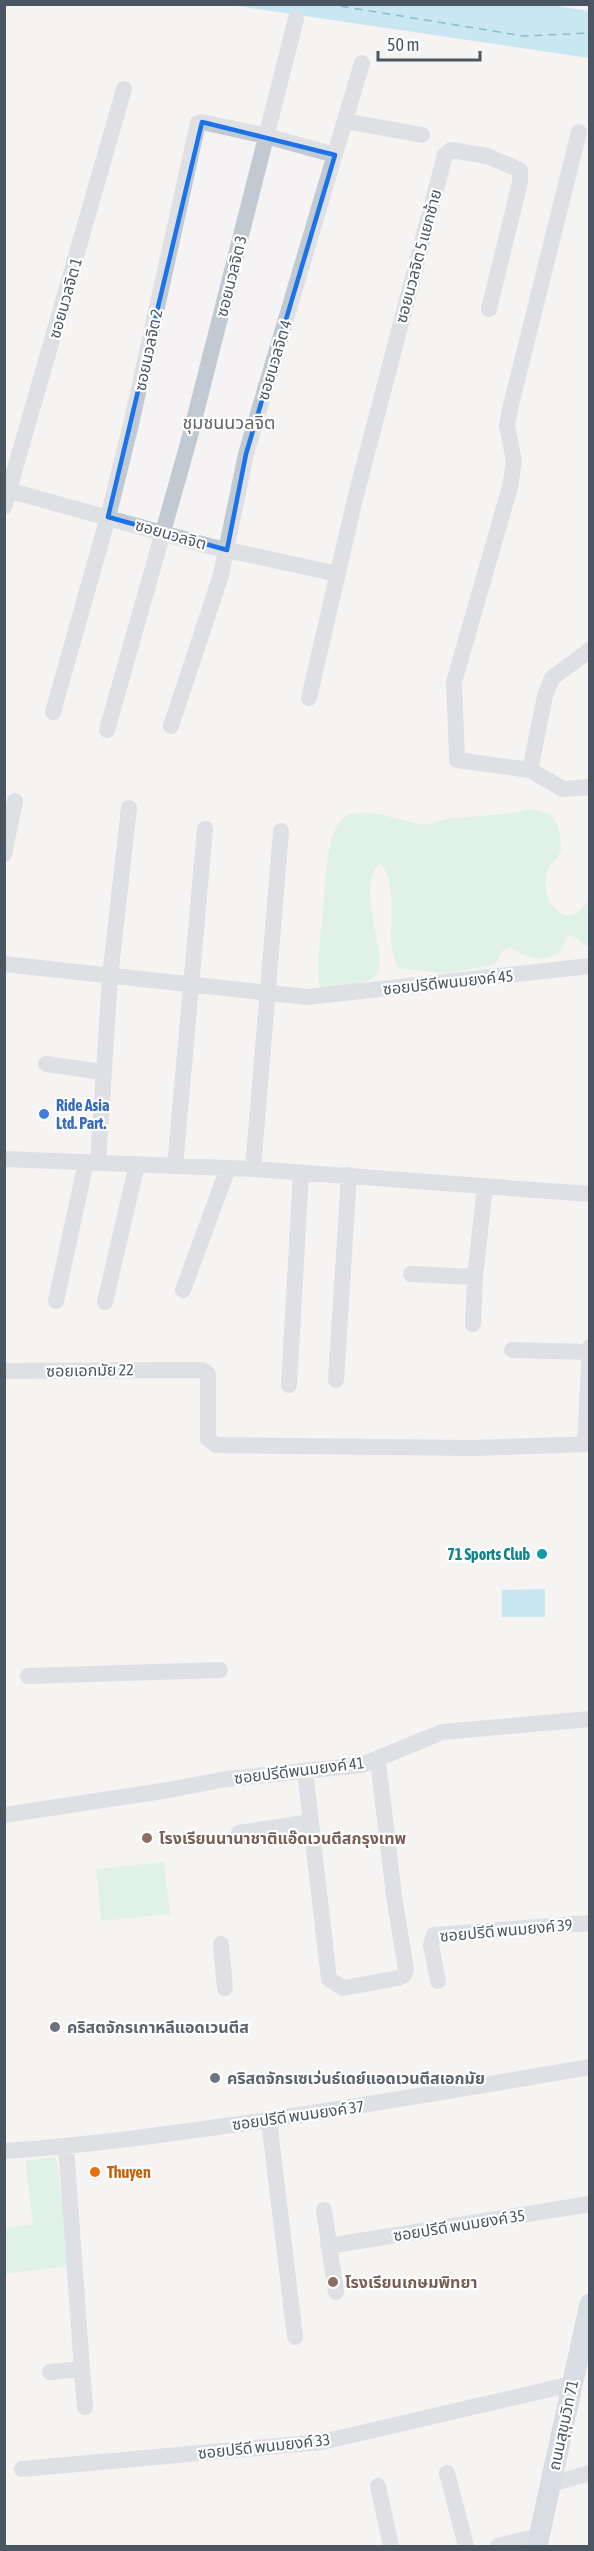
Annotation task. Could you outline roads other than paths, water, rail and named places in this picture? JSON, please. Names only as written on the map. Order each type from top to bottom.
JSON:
[{"type":"main road","name":"ถนนสุขุมวิท 71","points":[[538,2541],[590,2304]]},
{"type":"street","name":"ซอยนวลจิต 3","points":[[106,730],[163,532],[297,19]]},
{"type":"street","name":"ซอยนวลจิต 4","points":[[171,726],[219,584],[246,454],[362,63]]},
{"type":"street","name":"ซอยนวลจิต 1","points":[[4,507],[124,89]]},
{"type":"street","points":[[345,121],[422,135]]},
{"type":"street","name":"ซอยนวลจิต 2","points":[[53,712],[108,517],[131,424],[197,127],[202,122],[266,136],[335,155]]},
{"type":"street","points":[[579,132],[510,409],[507,426],[514,461],[510,487],[454,682],[457,760],[530,770],[563,789],[590,787]]},
{"type":"street","name":"ซอยนวลจิต 5 แยกซ้าย","points":[[338,574],[355,499],[433,199],[445,155],[452,150],[487,156],[520,170],[520,182],[489,309]]},
{"type":"street","name":"ซอยนวลจิต","points":[[8,490],[227,550],[338,574]]},
{"type":"street","points":[[309,698],[338,574]]},
{"type":"street","points":[[530,770],[545,696],[552,678],[590,650]]},
{"type":"street","points":[[4,854],[15,801]]},
{"type":"street","points":[[56,1301],[92,1162],[129,808]]},
{"type":"street","points":[[175,1166],[205,829]]},
{"type":"street","points":[[253,1169],[281,831]]},
{"type":"street","name":"ซอยปรีดีพนมยงค์ 45","points":[[4,964],[307,998],[590,966]]},
{"type":"street","points":[[46,1064],[103,1072]]},
{"type":"street","points":[[4,1159],[253,1169],[590,1194]]},
{"type":"street","points":[[105,1302],[138,1164]]},
{"type":"street","points":[[183,1290],[228,1168]]},
{"type":"street","points":[[289,1385],[302,1173]]},
{"type":"street","points":[[336,1380],[348,1175]]},
{"type":"street","points":[[473,1324],[475,1277],[485,1186]]},
{"type":"street","points":[[411,1274],[475,1277]]},
{"type":"street","points":[[587,1444],[590,1347]]},
{"type":"street","points":[[512,1350],[589,1352]]},
{"type":"street","name":"ซอยเอกมัย 22","points":[[4,1371],[202,1370],[208,1374],[208,1439],[216,1445],[472,1448],[587,1444]]},
{"type":"street","points":[[28,1676],[220,1670]]},
{"type":"street","name":"ซอยปรีดีพนมยงค์ 41","points":[[4,1815],[226,1779],[362,1765],[442,1732],[590,1719]]},
{"type":"street","points":[[305,1771],[329,1979],[343,1988],[404,1975],[406,1963],[394,1896],[378,1760]]},
{"type":"street","points":[[239,1833],[311,1822]]},
{"type":"street","name":"ซอยปรีดี พนมยงค์ 39","points":[[438,1981],[431,1945],[434,1935],[590,1923]]},
{"type":"street","points":[[221,1944],[225,1988]]},
{"type":"street","name":"ซอยปรีดี พนมยงค์ 37","points":[[4,2151],[66,2148],[269,2120],[590,2067]]},
{"type":"street","points":[[269,2120],[296,2337]]},
{"type":"street","points":[[66,2148],[85,2407]]},
{"type":"street","name":"ซอยปรีดี พนมยงค์ 35","points":[[328,2246],[590,2204]]},
{"type":"street","points":[[324,2210],[336,2292]]},
{"type":"street","points":[[50,2372],[82,2369]]},
{"type":"street","name":"ซอยปรีดี พนมยงค์ 33","points":[[22,2469],[322,2442],[572,2384]]},
{"type":"street","points":[[447,2473],[466,2547]]},
{"type":"street","points":[[551,2484],[590,2473]]},
{"type":"street","points":[[378,2486],[391,2547]]},
{"type":"street","points":[[498,2547],[538,2541]]},
{"type":"water","points":[[231,5],[550,5],[589,11],[589,58]]},
{"type":"water","points":[[545,1589],[545,1617],[502,1617],[502,1590]]},
{"type":"place","name":"Ride Asia Ltd. Part.","points":[[44,1114]]},
{"type":"place","name":"71 Sports Club","points":[[542,1554]]},
{"type":"place","name":"โรงเรียนนานาชาติแอ๊ดเวนตีสกรุงเทพ","points":[[147,1838]]},
{"type":"place","name":"คริสตจักรเกาหลีแอดเวนตีส","points":[[55,2027]]},
{"type":"place","name":"คริสตจักรเซเว่นธ์เดย์แอดเวนตีสเอกมัย","points":[[215,2078]]},
{"type":"place","name":"Thuyen","points":[[95,2172]]},
{"type":"place","name":"โรงเรียนเกษมพิทยา","points":[[333,2282]]},
{"type":"district","name":"ชุมชนนวลจิต","points":[[229,423]]}]
